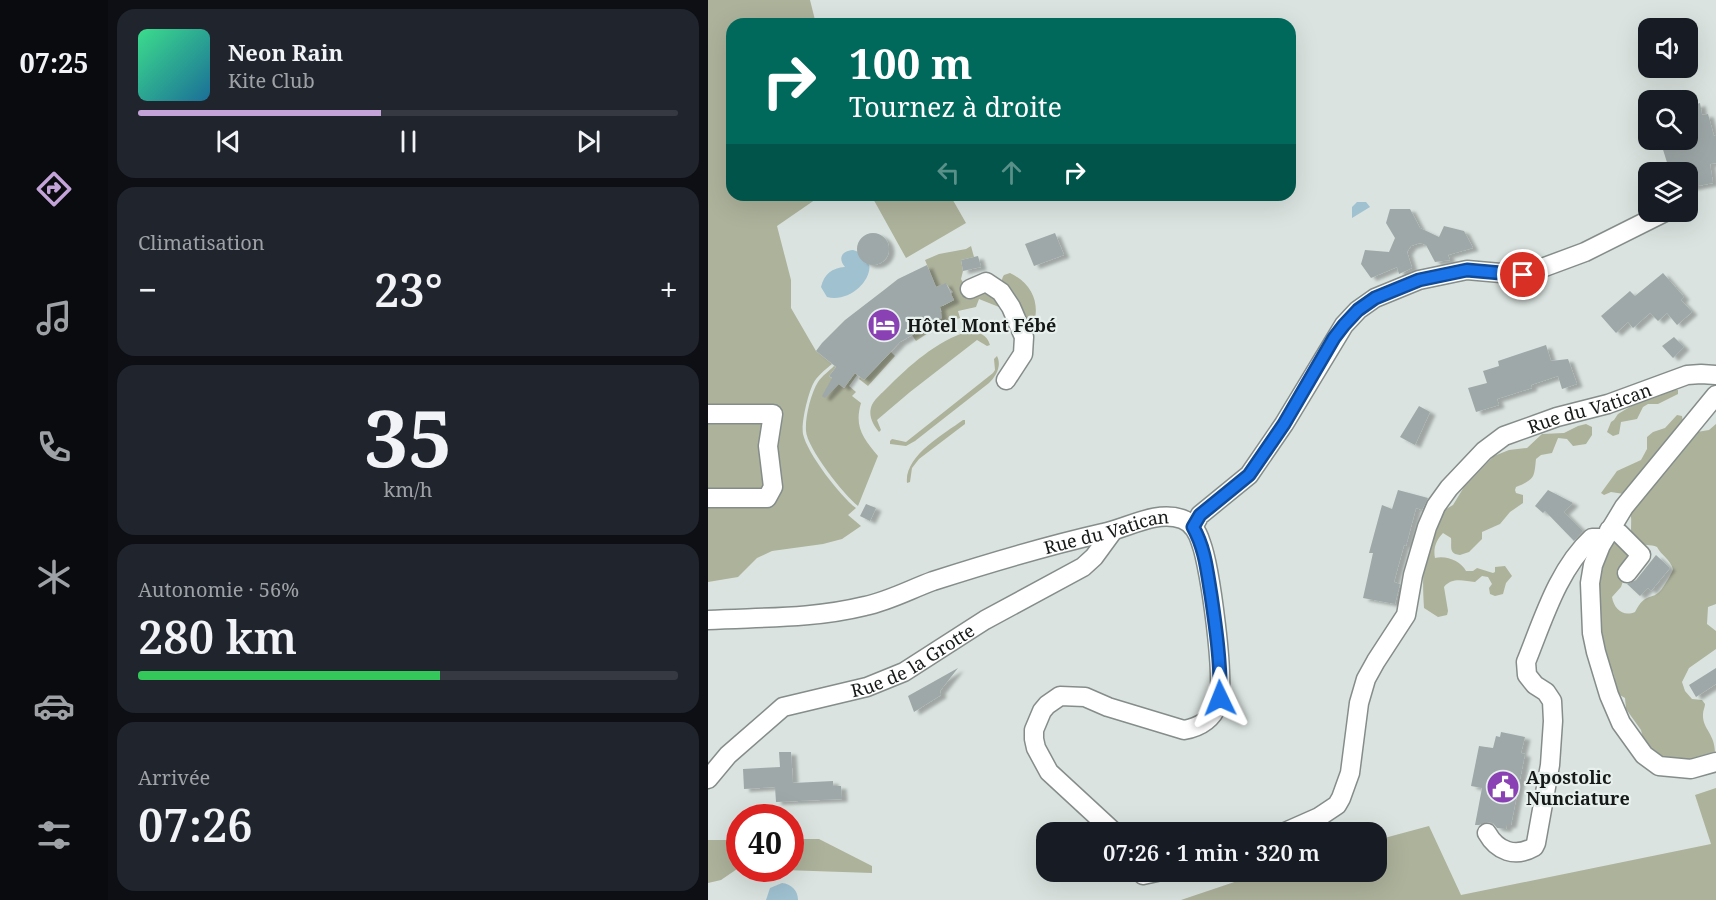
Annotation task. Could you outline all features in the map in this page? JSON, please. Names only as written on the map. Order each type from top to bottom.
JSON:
[{"type":"street","points":[[1193,527],[1200,515],[1249,475],[1284,424],[1334,338],[1358,310],[1375,298],[1419,280],[1467,270],[1523,275],[1585,252],[1645,222]]},
{"type":"street","points":[[970,289],[986,282],[1001,292],[1011,307],[1024,337],[1023,354],[1006,380]]},
{"type":"street","name":"Rue du Vatican","points":[[1308,822],[1337,805],[1341,798],[1350,773],[1359,703],[1366,679],[1406,615],[1419,551],[1436,506],[1470,466],[1504,436],[1526,427],[1608,404],[1687,375],[1716,375]]},
{"type":"street","points":[[1716,395],[1624,507],[1607,534],[1593,565],[1590,583],[1592,633],[1609,695],[1621,723],[1644,755],[1659,766],[1691,769],[1716,762]]},
{"type":"street","points":[[708,414],[772,414],[768,446],[773,487],[767,498],[708,498]]},
{"type":"street","name":"Rue du Vatican","points":[[708,620],[790,618],[867,606],[932,582],[1059,543],[1113,531],[1150,518],[1167,516],[1180,518],[1193,527],[1203,551],[1216,631],[1220,687],[1220,698],[1213,715],[1194,728],[1184,730],[1085,697],[1060,696],[1047,705],[1039,716],[1034,730],[1036,748],[1049,772],[1103,822]]},
{"type":"street","name":"Rue de la Grotte","points":[[708,779],[728,755],[783,707],[867,687],[904,672],[985,620],[1083,567],[1094,557],[1113,531]]},
{"type":"street","points":[[1487,832],[1491,840],[1504,851],[1520,853],[1534,847],[1536,843],[1550,765],[1552,701],[1546,692],[1535,685],[1527,675],[1526,662],[1566,571],[1582,547],[1592,538],[1619,533],[1641,555],[1627,573]]},
{"type":"green space","points":[[708,0],[810,0],[814,18],[726,18],[726,201],[813,201],[777,226],[791,280],[791,308],[816,351],[832,364],[813,384],[804,416],[803,434],[825,474],[856,508],[848,515],[861,526],[842,539],[772,551],[757,558],[738,577],[708,582]]},
{"type":"green space","points":[[874,201],[953,201],[966,223],[906,258]]},
{"type":"green space","points":[[971,246],[974,257],[961,260],[963,271],[961,279],[970,296],[983,293],[1002,300],[999,307],[979,299],[976,307],[958,311],[960,318],[940,325],[916,341],[912,335],[942,312],[939,305],[943,306],[954,300],[951,294],[953,292],[946,284],[936,287],[925,260]]},
{"type":"green space","points":[[1010,273],[1026,285],[1034,300],[1035,317],[1029,336],[1024,316],[1003,286],[1004,275]]},
{"type":"green space","points":[[969,331],[984,336],[990,345],[987,346],[977,340],[910,392],[877,420],[881,430],[879,432],[870,414],[876,399],[924,355],[945,341]]},
{"type":"green space","points":[[891,352],[895,356],[868,386],[859,379],[860,377],[864,380]]},
{"type":"green space","points":[[997,356],[999,363],[997,371],[989,383],[915,441],[906,446],[890,444],[892,439],[906,442],[993,373],[994,359]]},
{"type":"green space","points":[[834,366],[836,367],[829,376],[844,388],[855,373],[857,375],[849,386],[856,392],[852,396],[861,403],[859,426],[878,456],[858,506],[827,471],[808,439],[806,431],[808,412],[815,387]]},
{"type":"green space","points":[[1678,390],[1678,394],[1658,404],[1648,404],[1643,407],[1637,419],[1621,422],[1619,434],[1613,436],[1607,432],[1611,422],[1618,414],[1633,405]]},
{"type":"green space","points":[[1677,415],[1682,416],[1683,423],[1697,432],[1709,430],[1716,424],[1716,604],[1708,607],[1707,624],[1716,631],[1716,649],[1689,668],[1682,682],[1685,691],[1692,699],[1702,700],[1705,704],[1703,719],[1715,748],[1715,756],[1709,759],[1665,762],[1645,746],[1641,730],[1626,709],[1625,698],[1613,688],[1615,679],[1613,672],[1604,663],[1589,602],[1612,539],[1632,555],[1621,587],[1612,597],[1615,605],[1623,613],[1635,612],[1642,601],[1658,593],[1673,569],[1657,547],[1640,544],[1633,537],[1624,494],[1611,492],[1604,495],[1601,493],[1617,471],[1641,460],[1647,449],[1647,437],[1665,428]]},
{"type":"green space","points":[[963,420],[965,424],[919,459],[912,468],[910,482],[907,483],[908,473],[918,455]]},
{"type":"green space","points":[[1586,424],[1592,427],[1592,435],[1586,444],[1573,446],[1567,439],[1558,438],[1552,453],[1541,455],[1536,459],[1532,477],[1516,487],[1516,493],[1523,495],[1523,503],[1510,512],[1500,524],[1482,532],[1482,539],[1469,552],[1460,555],[1454,553],[1451,549],[1451,538],[1443,533],[1437,542],[1434,551],[1435,558],[1444,557],[1453,560],[1461,564],[1466,571],[1473,571],[1477,568],[1493,573],[1495,567],[1505,566],[1512,576],[1506,583],[1503,594],[1495,596],[1490,594],[1489,588],[1492,584],[1488,577],[1482,576],[1475,582],[1454,581],[1444,587],[1447,615],[1438,617],[1424,608],[1423,580],[1426,551],[1437,530],[1441,512],[1453,505],[1464,487],[1494,456],[1509,450],[1527,448],[1542,434],[1564,433]]},
{"type":"green space","points":[[1716,788],[1716,900],[1181,900],[1234,882],[1387,882],[1387,837],[1429,826],[1461,895],[1711,844],[1695,795]]},
{"type":"green space","points":[[804,839],[819,839],[872,866],[872,873],[804,871]]},
{"type":"green space","points":[[708,840],[726,840],[726,877],[708,883]]},
{"type":"water","points":[[1357,202],[1366,202],[1370,207],[1352,218],[1352,207]]},
{"type":"water","points":[[853,250],[864,255],[869,263],[869,271],[865,280],[849,294],[838,298],[827,297],[821,287],[826,275],[832,270],[845,267],[841,258],[846,252]]},
{"type":"water","points":[[782,883],[793,888],[798,900],[766,900],[770,888]]},
{"type":"building","points":[[1700,103],[1702,115],[1708,114],[1714,136],[1716,135],[1716,163],[1710,164],[1713,183],[1698,186],[1698,162],[1667,162],[1663,150],[1698,150],[1698,104]]},
{"type":"building","points":[[1390,209],[1410,209],[1420,228],[1439,237],[1444,226],[1464,231],[1473,248],[1448,255],[1450,260],[1435,262],[1426,245],[1420,243],[1411,246],[1407,252],[1412,268],[1399,274],[1397,267],[1371,278],[1361,264],[1365,250],[1389,252],[1395,238],[1386,223]]},
{"type":"building","points":[[873,233],[885,237],[889,249],[885,261],[873,265],[861,261],[857,249],[861,237]]},
{"type":"building","points":[[1055,233],[1064,255],[1034,266],[1025,244]]},
{"type":"building","points":[[978,256],[981,267],[963,271],[961,260]]},
{"type":"building","name":"Hôtel Mont Fébé","points":[[927,265],[936,287],[946,283],[954,300],[940,307],[942,318],[900,342],[864,380],[855,373],[844,388],[839,384],[825,398],[822,396],[832,378],[829,376],[836,367],[816,351],[822,343],[845,320],[898,279]]},
{"type":"building","points":[[1663,273],[1684,297],[1681,300],[1692,312],[1677,325],[1667,313],[1658,321],[1650,313],[1633,328],[1628,322],[1616,333],[1601,316],[1630,291],[1635,296]]},
{"type":"building","points":[[1674,337],[1684,347],[1673,358],[1662,346]]},
{"type":"building","points":[[1546,345],[1551,361],[1568,359],[1577,384],[1562,389],[1558,376],[1531,385],[1532,388],[1497,399],[1499,405],[1476,412],[1468,388],[1487,383],[1483,371],[1499,366],[1498,361]]},
{"type":"building","points":[[1419,406],[1430,412],[1415,445],[1400,437]]},
{"type":"building","points":[[1398,490],[1428,498],[1422,510],[1416,508],[1406,546],[1404,545],[1394,582],[1400,584],[1395,604],[1363,598],[1373,553],[1369,553],[1382,505],[1392,509]]},
{"type":"building","points":[[1548,490],[1573,503],[1564,512],[1583,531],[1574,541],[1545,511],[1543,513],[1535,506]]},
{"type":"building","points":[[866,504],[876,508],[870,521],[860,516]]},
{"type":"building","points":[[1656,555],[1670,568],[1651,591],[1648,588],[1640,596],[1627,584],[1636,580]]},
{"type":"building","points":[[958,668],[940,691],[941,695],[914,712],[908,696]]},
{"type":"building","points":[[1716,668],[1716,684],[1696,697],[1689,685]]},
{"type":"building","points":[[1501,732],[1525,737],[1521,753],[1525,754],[1511,825],[1507,825],[1506,829],[1497,828],[1493,823],[1487,822],[1475,825],[1482,788],[1471,786],[1479,746],[1493,748],[1496,736],[1500,737]]},
{"type":"building","points":[[779,752],[791,752],[793,783],[833,781],[833,786],[841,786],[842,799],[776,802],[775,787],[744,789],[743,769],[780,767]]},
{"type":"place","name":"Hôtel Mont Fébé","points":[[884,325]]},
{"type":"place","name":"Apostolic Nunciature","points":[[1503,787]]},
{"type":"route","points":[[1220,698],[1216,631],[1205,557],[1202,544],[1193,527],[1200,515],[1236,488],[1260,461],[1334,338],[1358,310],[1375,298],[1419,280],[1467,270],[1523,275]]}]
